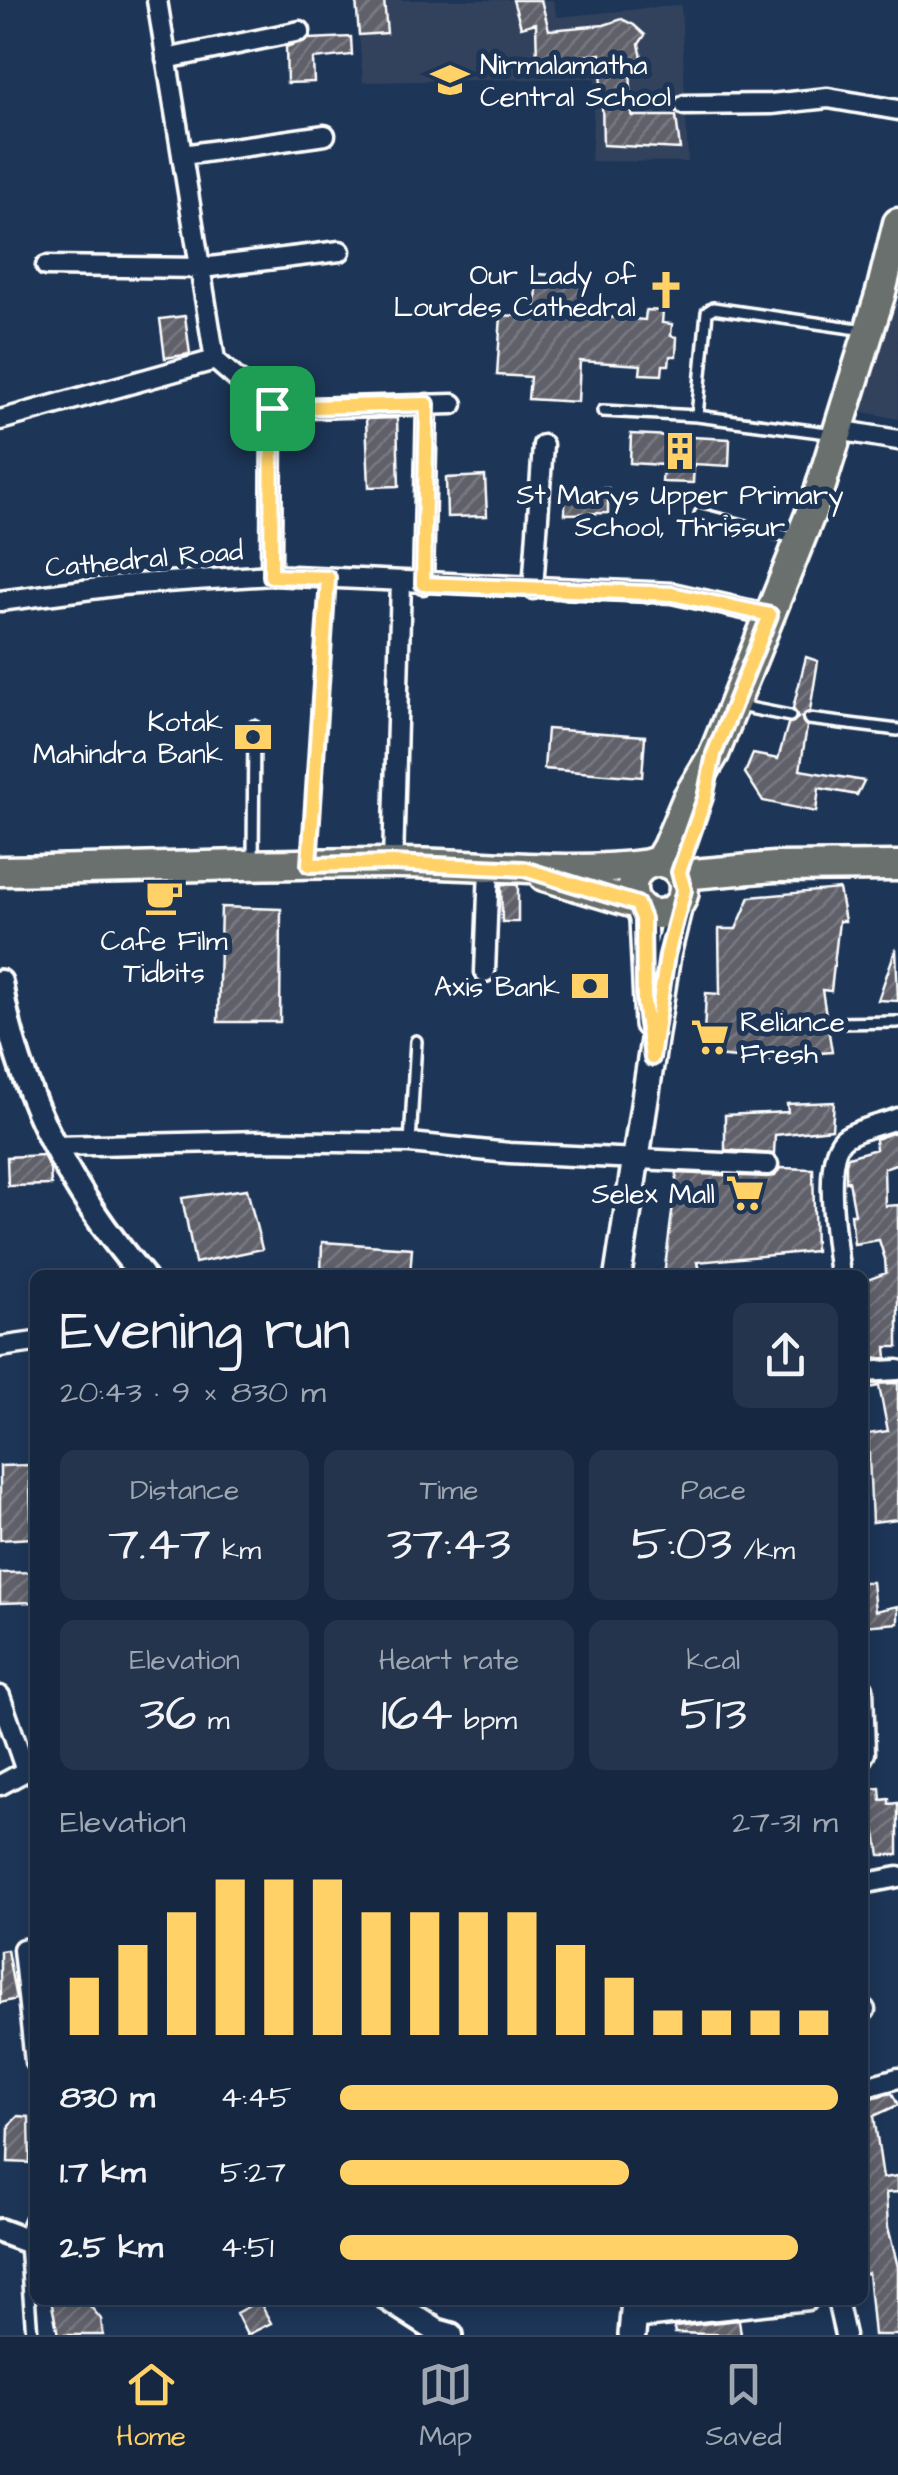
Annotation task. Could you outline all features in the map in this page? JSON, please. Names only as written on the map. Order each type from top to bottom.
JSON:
[{"type":"main road","points":[[619,1270],[667,955],[672,879],[668,848],[688,797],[714,754],[800,540],[838,432],[898,223]]},
{"type":"main road","points":[[0,871],[392,863],[524,869],[616,868],[672,879]]},
{"type":"main road","points":[[652,1058],[644,1002],[643,919],[634,881],[637,874],[672,879],[774,867],[898,866]]},
{"type":"main road","points":[[524,869],[655,914],[664,914],[672,879]]},
{"type":"street","points":[[157,0],[216,360],[272,408],[453,404]]},
{"type":"street","points":[[166,58],[300,31]]},
{"type":"street","points":[[686,106],[828,98],[898,110]]},
{"type":"street","points":[[183,155],[325,135]]},
{"type":"street","points":[[46,266],[202,268],[340,251]]},
{"type":"street","points":[[0,420],[216,360]]},
{"type":"street","points":[[423,584],[427,404]]},
{"type":"street","points":[[271,576],[272,408]]},
{"type":"street","points":[[838,432],[898,440]]},
{"type":"street","points":[[533,589],[544,445]]},
{"type":"street","name":"Cathedral Road","points":[[0,601],[122,584],[271,576],[672,594],[770,615]]},
{"type":"street","points":[[392,863],[401,582]]},
{"type":"street","points":[[485,972],[489,867]]},
{"type":"street","points":[[0,982],[20,1067],[55,1146],[76,1187],[138,1270]]},
{"type":"street","points":[[840,1270],[832,1159],[845,1137],[898,1118]]},
{"type":"street","points":[[55,1146],[262,1141],[410,1143],[508,1153],[768,1165]]},
{"type":"street","points":[[0,1347],[30,1343]]},
{"type":"street","points":[[868,1372],[898,1370]]},
{"type":"street","points":[[0,1696],[30,1766]]},
{"type":"street","points":[[0,1785],[30,1769]]},
{"type":"street","points":[[868,1883],[898,1877]]},
{"type":"street","points":[[30,1948],[23,1949],[30,2015]]},
{"type":"street","points":[[868,2086],[898,2078]]},
{"type":"street","points":[[0,2231],[30,2235]]},
{"type":"street","points":[[398,2305],[437,2331],[451,2335]]},
{"type":"street","points":[[633,2318],[759,2305]]},
{"type":"street","points":[[839,2305],[845,2335]]},
{"type":"lane","points":[[696,416],[707,312],[713,308],[869,331]]},
{"type":"lane","points":[[603,411],[696,416],[838,432]]},
{"type":"lane","points":[[700,514],[800,540]]},
{"type":"lane","points":[[309,865],[328,578]]},
{"type":"lane","points":[[734,706],[790,716]]},
{"type":"lane","points":[[808,718],[898,730]]},
{"type":"lane","points":[[252,866],[254,726]]},
{"type":"lane","points":[[835,1022],[898,1022]]},
{"type":"lane","points":[[410,1143],[416,1041]]},
{"type":"lane","points":[[32,2305],[32,2335]]},
{"type":"shaded area","name":"Nirmalamatha Central School","points":[[356,0],[553,0],[557,17],[681,5],[688,162],[591,161],[595,78],[363,82]]},
{"type":"shaded area","points":[[898,263],[898,419],[859,411]]},
{"type":"building","points":[[356,0],[384,0],[387,33],[359,35]]},
{"type":"building","points":[[513,0],[541,0],[549,30],[604,25],[622,19],[634,25],[645,35],[639,44],[642,58],[630,66],[632,116],[676,116],[680,149],[603,145],[601,54],[537,61],[536,23],[521,27]]},
{"type":"building","points":[[351,37],[352,55],[313,59],[314,82],[287,83],[286,47],[309,39]]},
{"type":"building","points":[[538,274],[582,277],[580,315],[645,320],[646,310],[663,311],[662,323],[672,324],[671,336],[677,337],[676,356],[670,356],[669,365],[663,365],[662,375],[640,374],[641,365],[580,361],[578,402],[528,399],[530,377],[497,375],[501,315],[535,317]]},
{"type":"building","points":[[185,316],[190,354],[165,358],[160,319]]},
{"type":"building","points":[[397,418],[399,486],[369,487],[366,419]]},
{"type":"building","name":"St Marys Upper Primary School, Thrissur","points":[[631,434],[730,439],[729,466],[694,464],[693,483],[662,482],[663,465],[630,463]]},
{"type":"building","points":[[485,476],[487,516],[447,517],[446,478]]},
{"type":"building","points":[[608,488],[608,513],[565,514],[565,489]]},
{"type":"building","points":[[806,657],[818,661],[810,711],[801,717],[807,727],[800,770],[864,781],[857,795],[819,788],[816,812],[763,801],[745,773],[753,754],[778,759],[788,724],[798,718],[793,708]]},
{"type":"building","points":[[547,729],[645,736],[642,777],[544,769]]},
{"type":"building","points":[[501,884],[518,885],[518,922],[502,922]]},
{"type":"building","points":[[839,889],[845,921],[839,921],[831,991],[822,990],[832,1052],[807,1054],[805,1064],[703,1055],[706,993],[720,994],[719,929],[736,929],[750,897]]},
{"type":"building","points":[[221,907],[281,909],[280,1022],[218,1022]]},
{"type":"building","points":[[896,948],[898,1001],[878,1000]]},
{"type":"building","points":[[834,1102],[832,1129],[775,1135],[774,1154],[725,1150],[725,1115],[788,1112],[787,1104]]},
{"type":"building","points":[[898,1131],[898,1163],[884,1168],[885,1206],[898,1205],[898,1347],[886,1347],[887,1358],[868,1359],[868,1280],[886,1273],[885,1259],[879,1240],[854,1244],[851,1214],[855,1214],[849,1181],[846,1182],[846,1164],[848,1157],[876,1149],[875,1139]]},
{"type":"building","points":[[43,1155],[50,1169],[51,1185],[8,1186],[7,1157]]},
{"type":"building","name":"Selex Mall","points":[[780,1168],[813,1169],[815,1251],[697,1262],[701,1270],[665,1270],[677,1173],[775,1176]]},
{"type":"building","points":[[247,1189],[262,1249],[195,1263],[182,1198]]},
{"type":"building","points":[[322,1242],[412,1248],[410,1270],[321,1270]]},
{"type":"building","points":[[898,1383],[898,1519],[872,1522],[868,1434],[888,1431],[879,1386],[869,1388],[869,1384]]},
{"type":"building","points":[[29,1465],[30,1538],[0,1540],[0,1466]]},
{"type":"building","points":[[30,1572],[30,1602],[0,1603],[0,1573]]},
{"type":"building","points":[[868,1582],[872,1582],[875,1611],[898,1606],[898,1623],[868,1626]]},
{"type":"building","points":[[880,1788],[881,1800],[898,1803],[898,1855],[880,1855],[875,1828],[868,1829],[868,1789]]},
{"type":"building","points":[[7,1950],[16,1999],[0,2003],[0,1951]]},
{"type":"building","points":[[892,2093],[898,2105],[874,2116],[883,2178],[898,2176],[898,2192],[886,2193],[888,2227],[898,2267],[898,2335],[874,2335],[868,2273],[868,2099]]},
{"type":"building","points":[[18,2116],[29,2117],[30,2163],[8,2162],[9,2125]]},
{"type":"building","points":[[52,2305],[89,2305],[101,2319],[103,2335],[58,2335]]},
{"type":"building","points":[[261,2305],[271,2323],[247,2335],[236,2313]]},
{"type":"building","points":[[739,2320],[741,2335],[675,2333],[674,2327]]},
{"type":"place","name":"Nirmalamatha Central School","points":[[450,80]]},
{"type":"place","name":"Our Lady of Lourdes Cathedral","points":[[666,290]]},
{"type":"place","name":"St Marys Upper Primary School, Thrissur","points":[[680,451]]},
{"type":"place","name":"Kotak Mahindra Bank","points":[[253,737]]},
{"type":"place","name":"Cafe Film Tidbits","points":[[164,897]]},
{"type":"place","name":"Axis Bank","points":[[590,986]]},
{"type":"place","name":"Reliance Fresh","points":[[710,1037]]},
{"type":"place","name":"Selex Mall","points":[[745,1193]]},
{"type":"route","points":[[427,404],[423,584],[672,594],[770,615],[714,754],[705,798],[679,872],[684,882],[683,897],[667,955],[652,1058],[644,1002],[643,919],[637,904],[524,869],[392,863],[309,865],[328,578],[271,576],[272,408],[427,404]]}]
